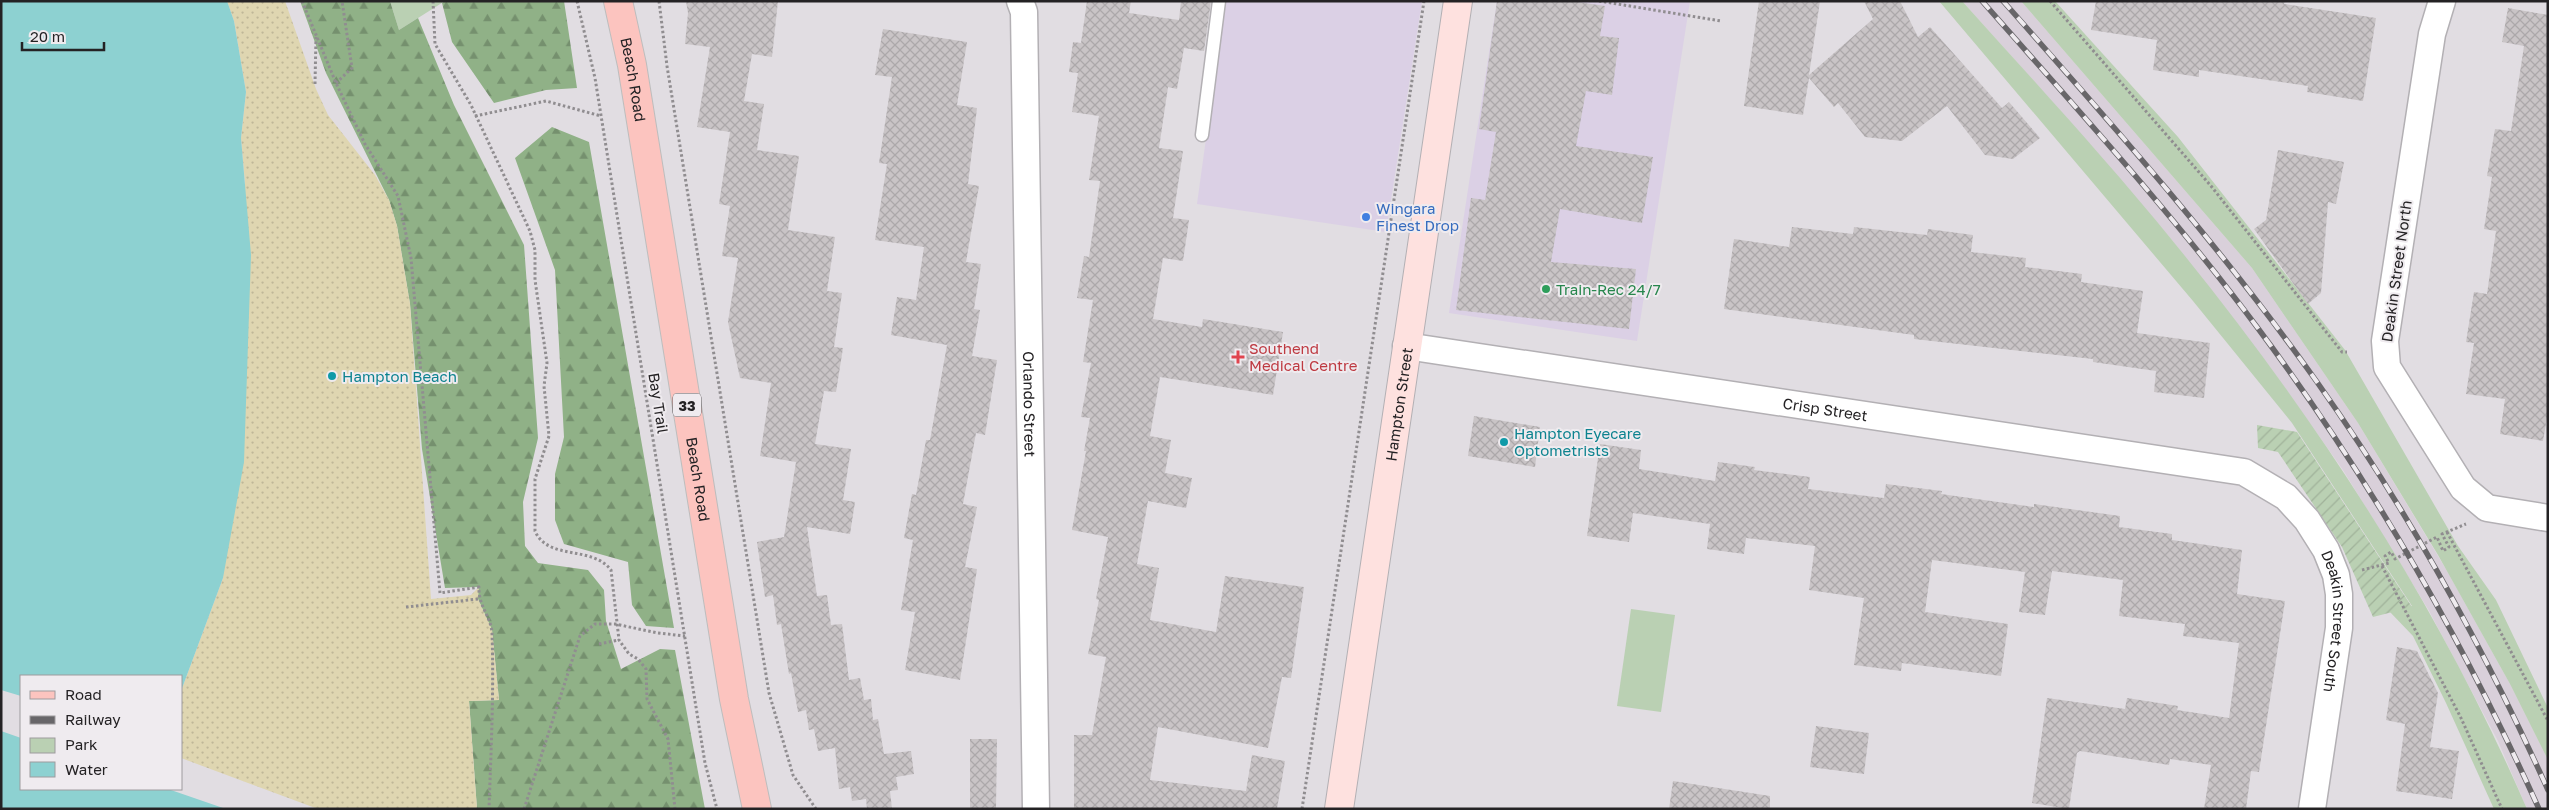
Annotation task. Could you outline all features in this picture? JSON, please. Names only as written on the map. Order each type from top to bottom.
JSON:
[{"type":"main road","name":"Beach Road","points":[[618,1],[634,75],[734,699],[757,809]]},
{"type":"main road","name":"Hampton Street","points":[[1338,809],[1458,1]]},
{"type":"street","name":"Orlando Street","points":[[1020,1],[1024,12],[1036,809]]},
{"type":"street","name":"Deakin Street North","points":[[2430,1],[2432,34]]},
{"type":"street","name":"Deakin Street North","points":[[2442,1],[2432,34],[2385,341],[2387,367],[2463,488],[2493,509]]},
{"type":"street","name":"Crisp Street","points":[[1406,346],[2244,472]]},
{"type":"street","name":"Deakin Street South","points":[[2244,472],[2286,497],[2307,520],[2326,550],[2336,575],[2339,594],[2339,628],[2312,809]]},
{"type":"street","points":[[2493,509],[2548,518]]},
{"type":"lane","points":[[1202,135],[1219,1]]},
{"type":"path","points":[[302,1],[336,83],[365,144],[398,196],[411,258],[440,594],[479,587],[478,599],[492,630],[489,809]]},
{"type":"path","points":[[336,83],[352,68],[342,1]]},
{"type":"path","points":[[433,1],[436,44],[475,116],[530,232],[535,250],[534,280],[547,363],[544,386],[549,436],[534,479],[535,531],[538,538],[552,548],[588,554],[608,566],[613,575],[616,624],[619,640],[624,648],[646,669],[647,699],[668,739],[675,809]]},
{"type":"path","name":"Bay Trail","points":[[577,1],[588,43],[601,116],[706,763],[716,809]]},
{"type":"path","points":[[659,1],[667,66],[769,693],[792,775],[816,809]]},
{"type":"path","points":[[1302,809],[1424,1]]},
{"type":"path","points":[[1599,1],[1720,21]]},
{"type":"path","points":[[2050,1],[2164,130],[2342,352],[2347,352]]},
{"type":"path","points":[[315,84],[316,35]]},
{"type":"path","points":[[475,116],[546,101],[601,116]]},
{"type":"path","points":[[2493,509],[2442,534],[2449,547],[2443,551],[2437,537],[2395,559],[2391,552],[2385,556],[2389,563],[2382,566],[2461,718],[2502,809]]},
{"type":"path","points":[[2448,532],[2548,722]]},
{"type":"path","points":[[406,607],[478,599]]},
{"type":"path","points":[[524,809],[580,636],[595,624],[616,624],[658,633],[686,636]]},
{"type":"path","points":[[599,644],[619,640]]},
{"type":"shaded area","points":[[1225,1],[1422,1],[1386,232],[1197,204]]},
{"type":"shaded area","points":[[1497,1],[1690,1],[1637,341],[1449,313]]},
{"type":"shaded area","points":[[1962,1],[2021,1],[2252,268],[2358,423],[2447,571],[2510,684],[2548,760],[2548,809],[2527,809],[2498,741],[2428,609],[2343,470],[2270,367],[2172,240]]},
{"type":"green space","points":[[300,1],[390,1],[399,30],[418,18],[454,105],[524,245],[538,438],[523,502],[525,546],[538,563],[588,570],[604,590],[606,621],[621,669],[660,649],[675,650],[705,809],[477,809],[469,701],[499,700],[492,630],[478,599],[478,587],[445,588],[422,449],[410,304],[397,226],[389,200],[326,73]]},
{"type":"green space","points":[[390,1],[445,1],[399,30]]},
{"type":"green space","points":[[445,1],[564,1],[577,88],[546,90],[494,103],[452,42],[442,3]]},
{"type":"green space","points":[[1939,1],[1962,1],[2147,209],[2275,373],[2369,512],[2413,584],[2454,658],[2492,733],[2527,809],[2494,809],[2413,636],[2390,612],[2412,606],[2292,423],[2193,301]]},
{"type":"green space","points":[[2021,1],[2055,1],[2178,137],[2345,350],[2458,546],[2496,600],[2548,708],[2548,760],[2510,684],[2438,555],[2358,423],[2252,268]]},
{"type":"green space","points":[[552,127],[589,142],[674,628],[646,626],[632,605],[628,562],[564,544],[555,520],[555,474],[564,437],[555,270],[515,158]]},
{"type":"green space","points":[[2257,425],[2297,432],[2412,607],[2373,617],[2342,547],[2278,452],[2258,448]]},
{"type":"green space","points":[[1631,609],[1675,615],[1661,712],[1617,706]]},
{"type":"sand","name":"Hampton Beach","points":[[227,1],[285,1],[316,89],[328,115],[375,175],[389,200],[397,226],[410,304],[431,599],[471,595],[479,587],[478,599],[492,630],[499,700],[469,701],[477,809],[318,809],[182,758],[182,688],[223,578],[245,183],[241,138],[246,92],[234,21]]},
{"type":"water","points":[[1,1],[227,1],[234,21],[246,92],[241,138],[251,255],[244,462],[223,578],[182,688],[182,675],[20,675],[20,696],[1,690]]},
{"type":"water","points":[[1,731],[20,738],[20,790],[171,790],[226,809],[1,809]]},
{"type":"building","points":[[686,1],[778,1],[772,57],[752,54],[744,101],[764,104],[757,150],[799,156],[788,230],[835,237],[827,291],[842,293],[834,347],[843,348],[836,392],[824,391],[815,444],[851,449],[843,500],[855,502],[850,534],[807,527],[817,596],[827,595],[831,625],[842,624],[849,680],[860,678],[864,700],[871,699],[873,720],[878,719],[884,754],[911,751],[914,774],[896,777],[898,790],[890,791],[892,809],[867,809],[866,799],[852,801],[850,787],[839,789],[835,748],[818,751],[814,729],[809,730],[806,710],[798,712],[791,673],[789,674],[781,624],[777,625],[773,595],[765,597],[757,542],[784,537],[796,462],[760,456],[771,383],[740,378],[728,322],[738,258],[722,256],[730,206],[719,204],[730,132],[697,127],[710,47],[685,44],[688,13]]},
{"type":"building","points":[[1087,1],[1131,1],[1129,13],[1179,20],[1181,1],[1211,1],[1204,51],[1184,48],[1177,89],[1168,87],[1159,148],[1183,151],[1173,218],[1189,220],[1183,261],[1163,258],[1153,319],[1202,327],[1203,319],[1283,332],[1273,395],[1160,377],[1150,436],[1171,440],[1165,473],[1192,478],[1186,508],[1148,501],[1137,564],[1159,568],[1150,620],[1216,632],[1225,576],[1304,587],[1291,678],[1282,677],[1268,748],[1158,727],[1150,780],[1246,791],[1252,755],[1285,761],[1277,809],[1074,809],[1074,735],[1092,735],[1106,657],[1088,654],[1099,600],[1096,599],[1108,537],[1072,530],[1090,418],[1081,417],[1091,363],[1083,362],[1093,300],[1077,298],[1084,256],[1089,257],[1100,181],[1089,180],[1099,116],[1072,112],[1078,73],[1069,72],[1073,42],[1081,43]]},
{"type":"building","points":[[1497,1],[1571,1],[1605,6],[1600,36],[1619,38],[1612,95],[1586,91],[1576,146],[1653,157],[1642,223],[1560,209],[1551,262],[1636,269],[1629,329],[1456,310],[1471,198],[1485,200],[1496,132],[1479,129]]},
{"type":"building","points":[[1759,1],[1820,1],[1809,75],[1873,19],[1864,1],[1900,1],[1918,37],[1930,27],[2002,108],[2009,102],[2040,138],[2013,159],[1985,155],[1947,106],[1902,141],[1865,137],[1838,103],[1834,107],[1809,78],[1803,115],[1744,106]]},
{"type":"building","points":[[2096,1],[2285,1],[2284,4],[2376,18],[2363,101],[2307,92],[2308,86],[2199,70],[2199,77],[2153,70],[2157,40],[2091,30]]},
{"type":"building","points":[[2508,8],[2548,15],[2548,412],[2543,441],[2500,434],[2505,399],[2466,394],[2474,343],[2466,342],[2474,292],[2487,294],[2496,231],[2484,229],[2492,177],[2487,176],[2495,129],[2511,131],[2524,46],[2502,42]]},
{"type":"building","points":[[883,29],[967,42],[957,105],[977,108],[968,184],[979,186],[966,262],[981,264],[974,309],[980,310],[972,356],[997,360],[985,435],[976,433],[963,504],[977,507],[965,567],[977,569],[960,680],[905,670],[915,612],[901,610],[913,540],[904,538],[912,494],[916,495],[926,440],[930,440],[947,345],[891,335],[897,297],[916,300],[924,247],[875,240],[887,164],[879,163],[892,77],[875,75]]},
{"type":"building","points":[[2278,150],[2344,162],[2336,204],[2328,202],[2321,293],[2308,304],[2254,229],[2266,220]]},
{"type":"building","points":[[1792,227],[1853,234],[1854,227],[1927,235],[1928,229],[1973,235],[1971,252],[2026,258],[2025,267],[2082,274],[2081,282],[2143,291],[2137,333],[2210,343],[2204,398],[2154,392],[2156,371],[2093,362],[2093,359],[1914,339],[1914,335],[1724,309],[1734,239],[1789,247]]},
{"type":"building","name":"Hampton Eyecare Optometrists","points":[[1474,416],[1540,427],[1535,467],[1468,456]]},
{"type":"building","points":[[1600,444],[1641,450],[1639,469],[1715,481],[1718,462],[1755,467],[1754,470],[1810,477],[1808,489],[1884,498],[1886,484],[1942,491],[1941,494],[2034,507],[2034,504],[2120,516],[2119,527],[2172,534],[2172,540],[2242,550],[2237,594],[2285,601],[2259,772],[2251,771],[2246,809],[2204,809],[2211,765],[2170,759],[2169,765],[2080,751],[2077,753],[2069,809],[2032,803],[2047,698],[2125,709],[2127,698],[2178,706],[2177,710],[2229,718],[2239,643],[2183,636],[2185,624],[2119,616],[2123,580],[2052,571],[2045,615],[2019,612],[2025,572],[1932,560],[1925,612],[2008,624],[2001,676],[1902,663],[1901,671],[1854,665],[1864,598],[1809,590],[1815,546],[1746,538],[1744,554],[1707,549],[1710,524],[1633,513],[1629,542],[1587,536]]},
{"type":"building","points":[[2397,647],[2417,651],[2438,693],[2430,747],[2459,751],[2452,799],[2396,791],[2405,724],[2386,720]]},
{"type":"building","points":[[1816,726],[1869,733],[1864,774],[1810,767]]},
{"type":"building","points":[[970,739],[997,739],[996,808],[970,808]]},
{"type":"building","points":[[1673,781],[1770,796],[1770,809],[1669,809]]},
{"type":"railway","points":[[1982,1],[2123,161],[2191,243],[2257,327],[2298,384],[2375,500],[2411,560],[2478,683],[2539,809]]},
{"type":"railway","points":[[2003,1],[2125,140],[2205,235],[2281,332],[2317,382],[2382,479],[2442,580],[2498,684],[2548,790]]},
{"type":"place","name":"Wingara Finest Drop","points":[[1366,217]]},
{"type":"place","name":"Train-Rec 24/7","points":[[1546,289]]},
{"type":"place","name":"Southend Medical Centre","points":[[1238,357]]},
{"type":"place","name":"Hampton Beach","points":[[332,376]]},
{"type":"place","name":"Hampton Eyecare Optometrists","points":[[1504,442]]}]
